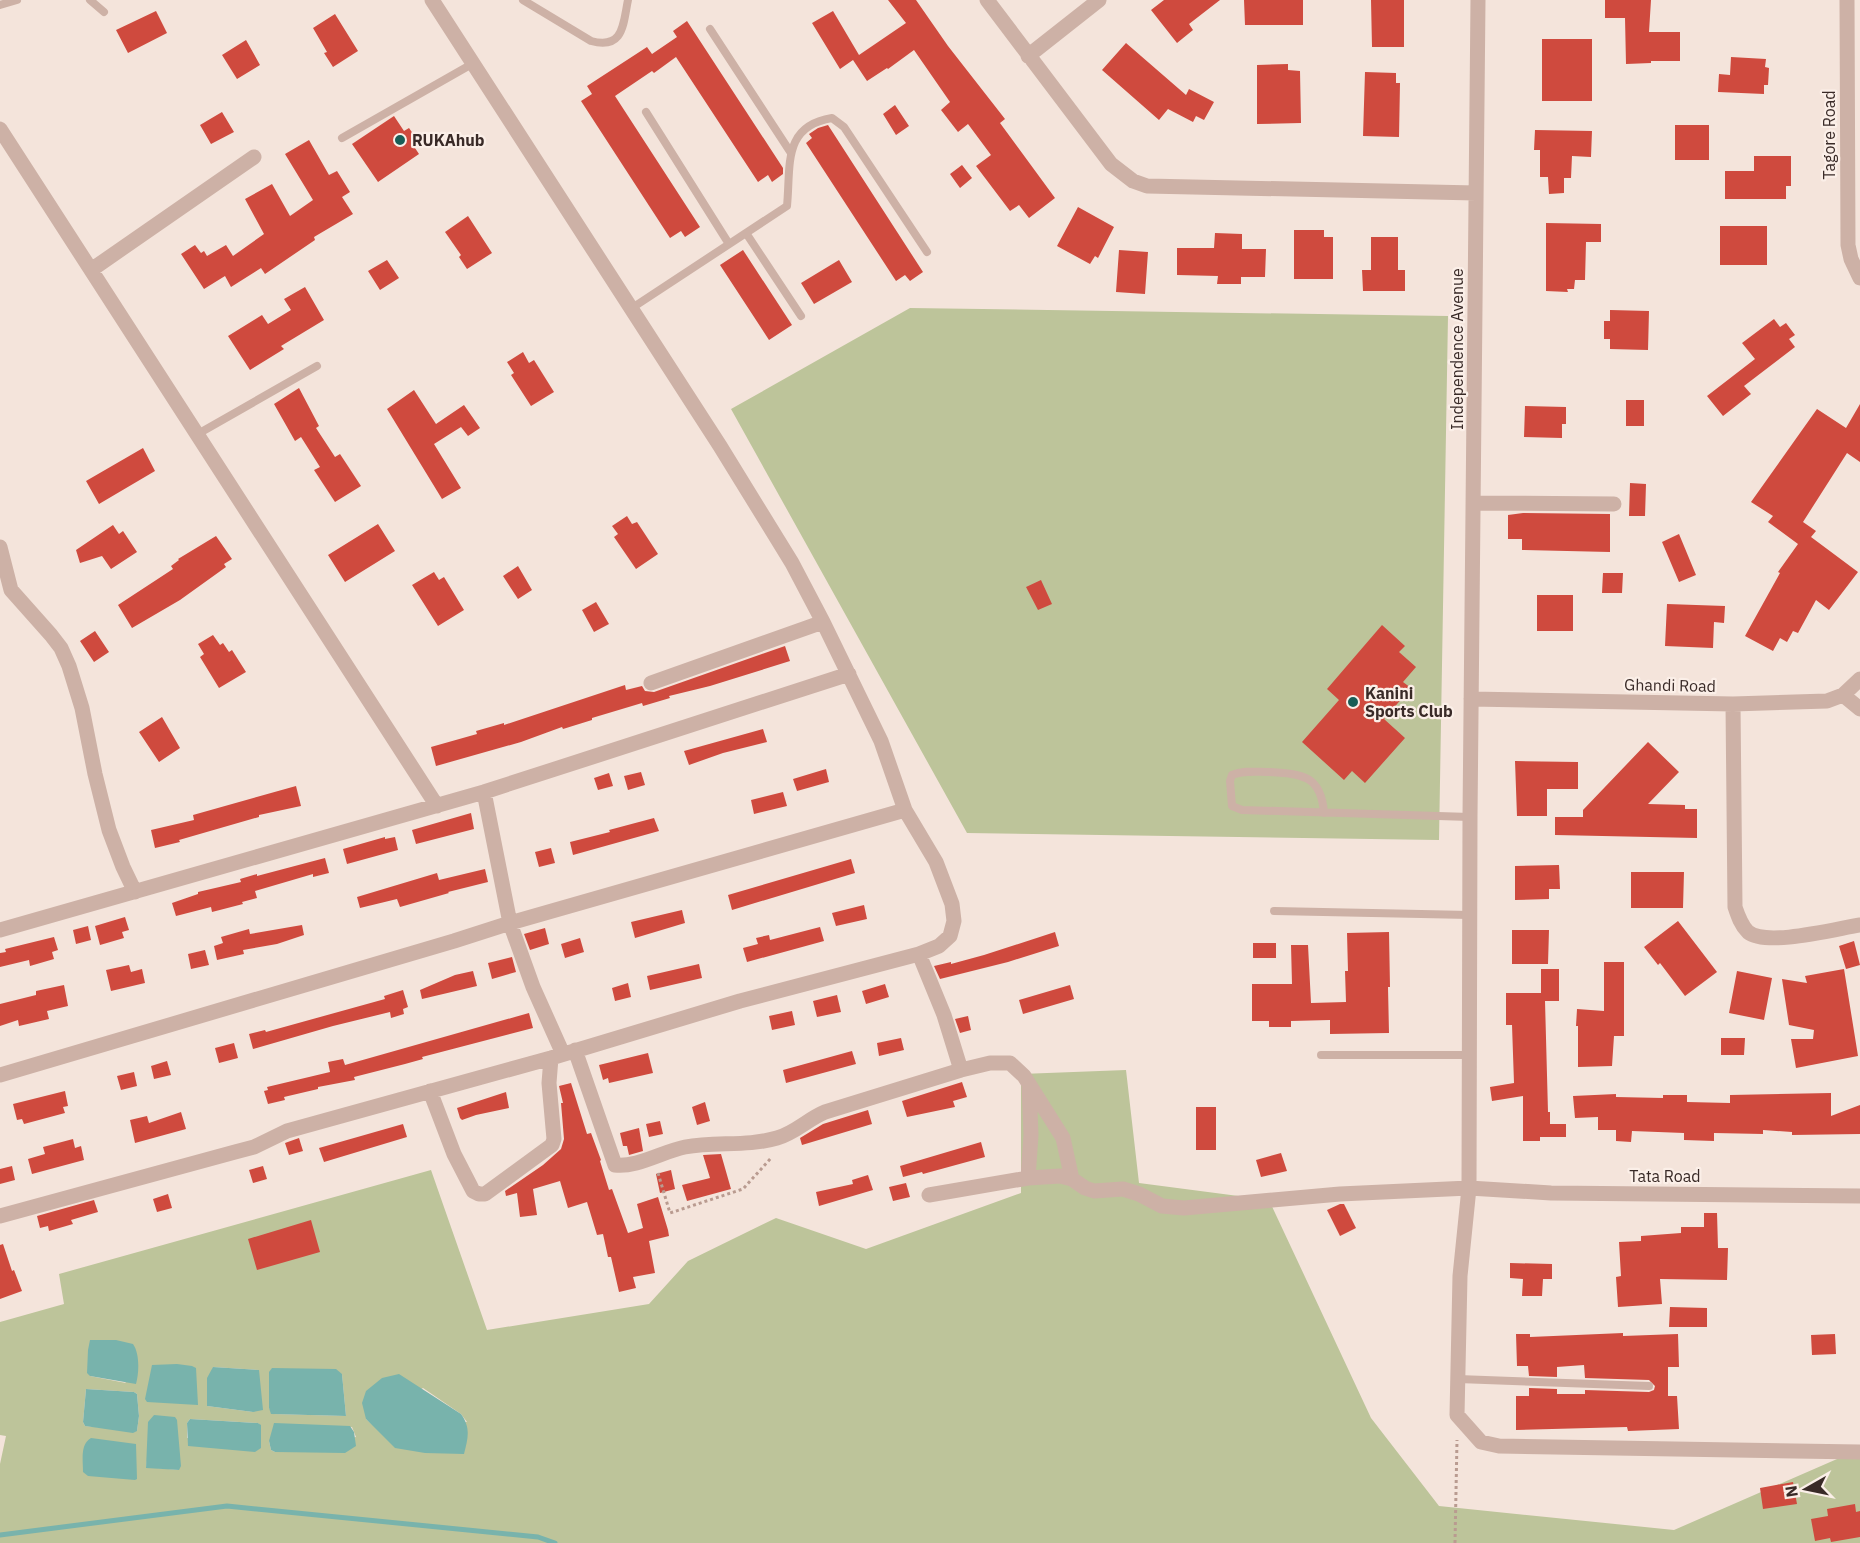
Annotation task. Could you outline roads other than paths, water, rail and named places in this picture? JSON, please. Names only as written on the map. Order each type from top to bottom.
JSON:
[{"type":"street","points":[[0,1216],[254,1147],[287,1131],[563,1054],[740,1001],[919,954],[939,946],[950,936],[954,921],[952,904],[936,862],[905,810],[881,741],[792,563],[632,308],[432,0]]},
{"type":"street","points":[[987,0],[1111,164],[1133,181],[1147,186],[1476,193]]},
{"type":"street","points":[[1028,56],[1099,0]]},
{"type":"street","name":"Independence Avenue","points":[[1478,0],[1470,817],[1469,1188],[1460,1276],[1457,1415],[1481,1442],[1499,1446],[1860,1452]]},
{"type":"street","name":"Tagore Road","points":[[1847,0],[1848,244],[1858,274]]},
{"type":"street","points":[[0,129],[437,806]]},
{"type":"street","points":[[91,270],[254,157]]},
{"type":"street","points":[[1474,503],[1614,504]]},
{"type":"street","points":[[0,547],[11,590],[61,648],[69,666],[82,708],[94,774],[110,830],[135,892]]},
{"type":"street","points":[[651,683],[823,622]]},
{"type":"street","points":[[0,930],[484,792],[849,674]]},
{"type":"street","points":[[1860,679],[1843,695],[1860,710]]},
{"type":"street","name":"Ghandi Road","points":[[1471,699],[1733,704],[1827,701],[1843,695]]},
{"type":"street","points":[[1733,704],[1735,907],[1740,921],[1749,932],[1760,938],[1776,939],[1860,925]]},
{"type":"street","points":[[484,792],[510,923],[533,987],[615,1165],[626,1166],[684,1147],[745,1144],[778,1138],[815,1116],[961,1070],[990,1063],[1010,1063],[1018,1069],[1028,1083],[1063,1138],[1072,1179]]},
{"type":"street","points":[[0,1075],[510,923],[905,810]]},
{"type":"street","points":[[919,954],[944,1015],[961,1070]]},
{"type":"street","points":[[430,1091],[454,1154],[473,1191],[485,1194],[552,1145],[554,1139],[549,1083],[563,1054]]},
{"type":"street","points":[[1028,1083],[1031,1135],[1028,1178]]},
{"type":"street","name":"Tata Road","points":[[929,1195],[1028,1178],[1060,1176],[1072,1179],[1094,1191],[1123,1189],[1139,1194],[1162,1206],[1184,1208],[1351,1193],[1469,1188],[1551,1193],[1860,1196]]},
{"type":"lane","points":[[0,5],[17,0]]},
{"type":"lane","points":[[90,0],[104,12]]},
{"type":"lane","points":[[523,0],[591,41],[602,44],[612,42],[622,31],[628,0]]},
{"type":"lane","points":[[710,29],[791,153]]},
{"type":"lane","points":[[342,138],[472,64]]},
{"type":"lane","points":[[646,112],[729,244]]},
{"type":"lane","points":[[632,308],[787,206],[791,153],[796,136],[821,120],[832,118],[844,127],[927,252]]},
{"type":"lane","points":[[746,233],[801,316]]},
{"type":"lane","points":[[196,435],[317,366]]},
{"type":"lane","points":[[1324,813],[1320,791],[1305,776],[1253,772],[1237,772],[1232,775],[1231,801],[1232,806],[1237,810],[1324,813],[1470,817]]},
{"type":"lane","points":[[1274,911],[1470,915]]},
{"type":"lane","points":[[1321,1055],[1470,1055]]},
{"type":"lane","points":[[1458,1379],[1649,1386]]},
{"type":"water","points":[[90,1340],[116,1340],[133,1344],[138,1364],[136,1384],[90,1376],[87,1373]]},
{"type":"water","points":[[177,1364],[196,1368],[198,1405],[147,1402],[145,1399],[152,1365]]},
{"type":"water","points":[[213,1367],[259,1370],[263,1410],[253,1412],[207,1406],[207,1378]]},
{"type":"water","points":[[272,1368],[336,1369],[342,1374],[346,1416],[271,1414],[269,1372]]},
{"type":"water","points":[[399,1374],[461,1414],[468,1433],[464,1454],[425,1453],[395,1448],[366,1419],[362,1403],[366,1391],[382,1378]]},
{"type":"water","points":[[86,1389],[137,1394],[139,1416],[137,1431],[133,1433],[85,1426],[83,1422]]},
{"type":"water","points":[[154,1415],[175,1417],[177,1420],[181,1466],[179,1470],[146,1468],[148,1422]]},
{"type":"water","points":[[190,1419],[258,1423],[261,1425],[261,1448],[255,1452],[188,1446],[187,1423]]},
{"type":"water","points":[[274,1423],[350,1426],[354,1432],[356,1446],[345,1453],[275,1452],[271,1450],[269,1441]]},
{"type":"water","points":[[91,1438],[136,1444],[137,1479],[88,1476],[83,1472],[84,1448]]},
{"type":"waterway","points":[[0,1535],[227,1506],[538,1537],[555,1543]]},
{"type":"place","name":"RUKAhub","points":[[400,140]]},
{"type":"place","name":"Kanini Sports Club","points":[[1353,702]]}]
